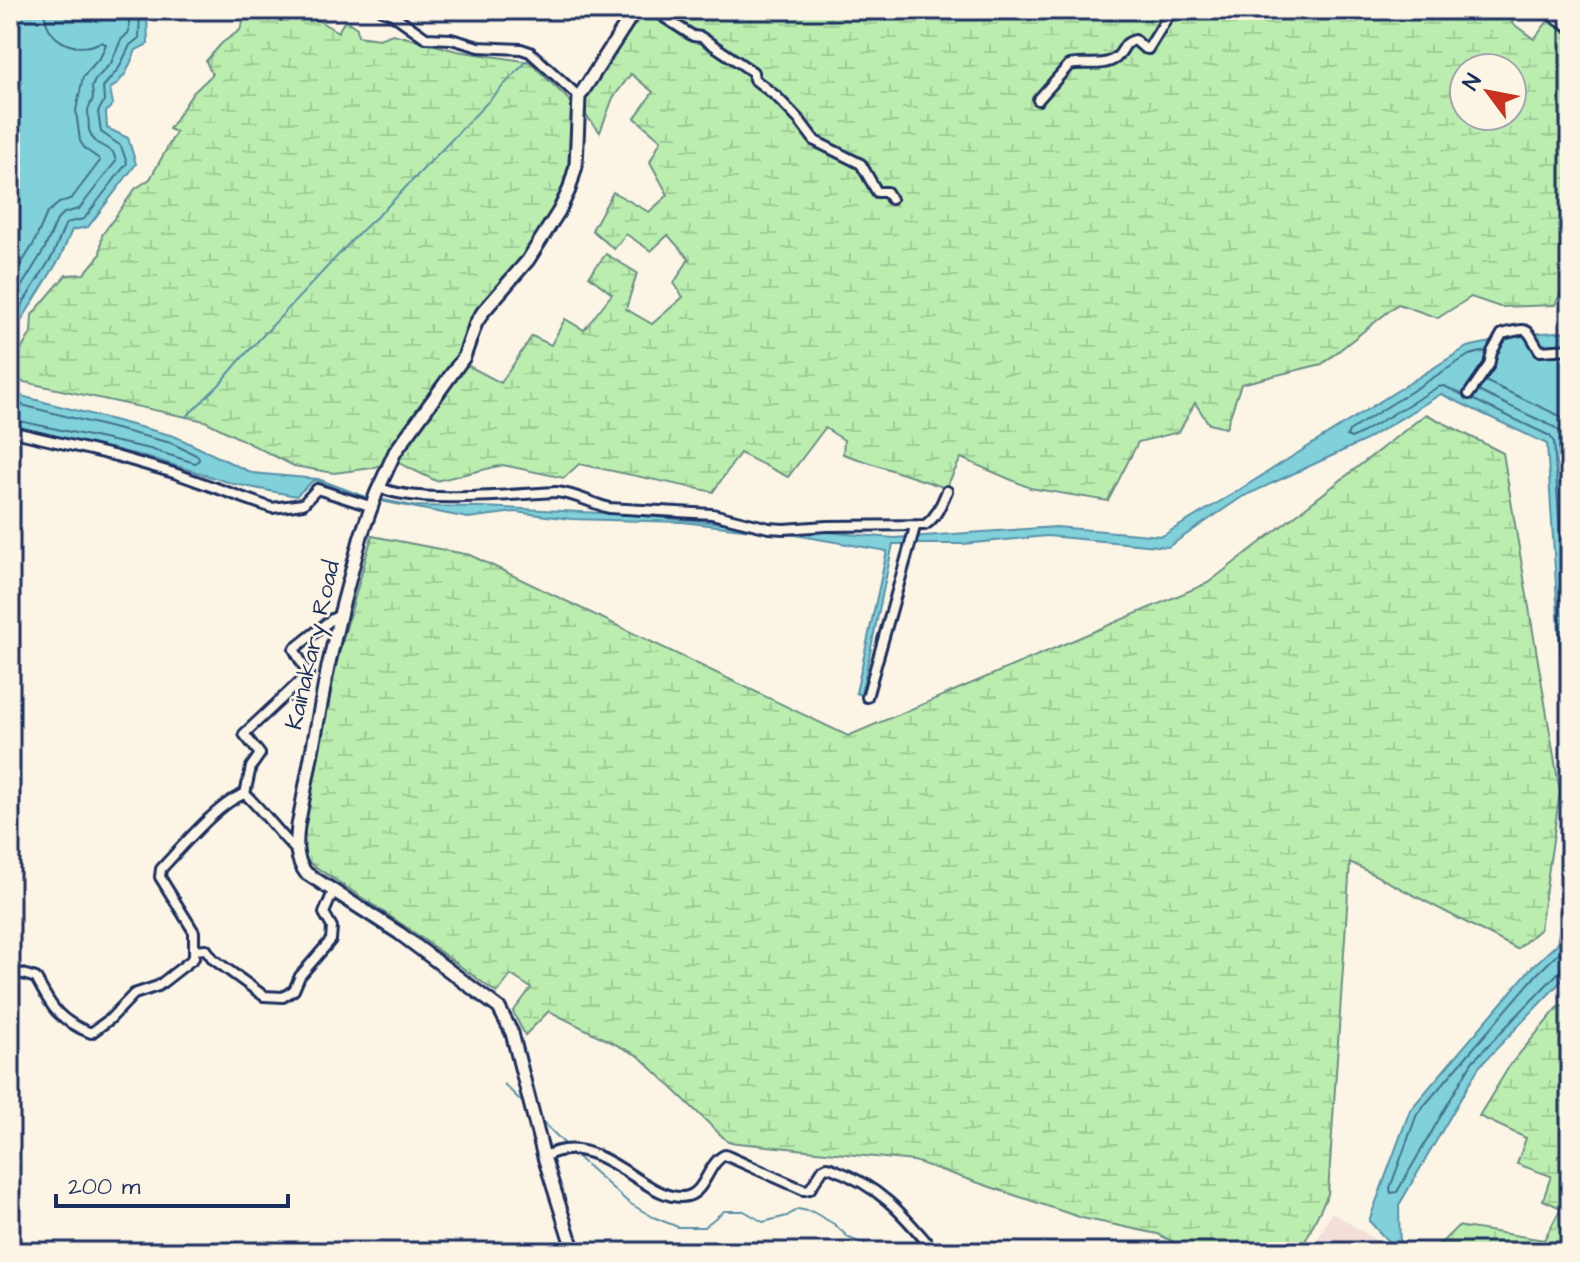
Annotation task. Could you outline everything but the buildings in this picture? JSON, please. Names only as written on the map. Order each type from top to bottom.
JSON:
[{"type":"main road","points":[[579,97],[635,10]]},
{"type":"main road","points":[[1546,10],[1570,25]]},
{"type":"main road","name":"Kainakary Road","points":[[295,849],[340,615],[361,536],[375,498],[395,452],[464,357],[476,323],[528,260],[564,200],[576,166],[579,97]]},
{"type":"main road","points":[[295,849],[306,873],[399,933],[499,1008],[512,1033],[544,1155],[574,1252]]},
{"type":"street","points":[[381,10],[392,14],[426,38],[530,52],[579,97]]},
{"type":"street","points":[[661,10],[665,18],[693,36],[701,37],[753,72],[754,79],[777,97],[815,141],[861,164],[877,192],[887,192],[891,199]]},
{"type":"street","points":[[1038,100],[1071,63],[1107,62],[1115,59],[1126,44],[1135,40],[1148,49],[1172,10]]},
{"type":"street","points":[[1469,394],[1489,365],[1502,334],[1524,330],[1533,336],[1540,351],[1570,349]]},
{"type":"street","points":[[10,431],[174,473],[272,508],[303,504],[317,489],[375,498],[393,493],[448,497],[556,492],[572,493],[609,508],[712,514],[769,528],[915,527],[932,521],[947,491]]},
{"type":"street","points":[[867,697],[915,527]]},
{"type":"street","points":[[245,794],[251,767],[260,754],[244,734],[308,674],[294,649],[340,615]]},
{"type":"street","points":[[245,794],[295,849]]},
{"type":"street","points":[[10,967],[36,978],[47,999],[68,1023],[91,1033],[134,994],[158,986],[194,958],[194,932],[160,877],[161,869],[208,820],[235,796],[245,794]]},
{"type":"street","points":[[194,950],[206,949],[213,959],[264,996],[283,997],[294,990],[300,976],[331,940],[332,927],[324,913],[333,892]]},
{"type":"street","points":[[544,1155],[575,1151],[592,1154],[674,1196],[694,1193],[717,1159],[725,1155],[804,1190],[810,1189],[825,1167],[831,1168],[862,1181],[887,1198],[935,1252]]},
{"type":"shaded area","points":[[1332,1212],[1385,1246],[1381,1252],[1313,1252]]},
{"type":"green space","points":[[248,10],[300,10],[338,32],[345,20],[357,28],[358,36],[379,39],[393,34],[457,51],[530,62],[572,103],[568,170],[563,190],[543,228],[517,266],[476,309],[459,357],[384,464],[372,468],[334,473],[294,466],[205,421],[10,379],[10,369],[31,333],[32,315],[66,275],[84,274],[100,255],[102,235],[135,189],[150,179],[176,132],[169,129],[193,93],[212,75],[206,61],[222,43],[240,30]]},
{"type":"green space","points":[[643,10],[1519,10],[1512,23],[1534,39],[1548,21],[1570,36],[1570,275],[1555,305],[1500,307],[1471,297],[1438,318],[1398,304],[1322,364],[1241,384],[1226,428],[1209,424],[1195,403],[1179,432],[1138,442],[1108,501],[1030,488],[961,458],[946,488],[843,454],[844,440],[825,428],[788,477],[740,453],[713,492],[579,464],[564,478],[503,465],[436,481],[397,462],[467,365],[501,383],[532,336],[551,345],[565,319],[584,330],[612,294],[589,276],[606,254],[637,273],[626,309],[652,324],[683,297],[674,283],[689,259],[668,235],[651,251],[626,234],[614,249],[592,230],[613,192],[649,212],[668,195],[650,162],[661,140],[635,118],[653,92],[631,74],[613,98],[600,132],[583,112],[588,93]]},
{"type":"green space","points":[[1426,414],[1503,453],[1560,792],[1540,929],[1517,949],[1350,862],[1328,1194],[1300,1252],[1193,1252],[1158,1234],[1082,1218],[914,1161],[728,1142],[639,1056],[549,1011],[525,1035],[513,1012],[531,988],[511,975],[497,993],[307,861],[302,844],[334,672],[372,536],[470,555],[848,736],[1208,583]]},
{"type":"green space","points":[[1560,1005],[1570,1009],[1570,1252],[1432,1252],[1458,1226],[1544,1240],[1561,1208],[1543,1200],[1551,1176],[1517,1164],[1526,1138],[1479,1116],[1510,1065]]},
{"type":"water","points":[[10,10],[69,10],[82,18],[88,10],[147,10],[148,44],[136,50],[126,73],[110,89],[113,104],[106,112],[107,128],[128,138],[136,164],[88,227],[72,230],[60,258],[10,339]]},
{"type":"water","points":[[1570,331],[1570,805],[1547,444],[1441,394],[1362,442],[1242,497],[1168,547],[1047,536],[963,544],[893,544],[861,695],[856,693],[887,551],[795,535],[682,522],[571,519],[515,512],[468,518],[355,496],[314,480],[296,496],[234,484],[148,457],[10,427],[10,393],[174,436],[252,473],[318,479],[363,496],[413,506],[620,514],[894,538],[1056,527],[1162,536],[1467,347],[1528,334]]},
{"type":"water","points":[[1570,873],[1570,972],[1479,1067],[1399,1205],[1400,1252],[1394,1252],[1395,1249],[1369,1221],[1410,1110],[1532,967],[1557,944]]},
{"type":"waterway","points":[[186,417],[357,235],[528,60]]},
{"type":"waterway","points":[[504,1084],[526,1106]]},
{"type":"waterway","points":[[539,1118],[566,1145]]},
{"type":"waterway","points":[[573,1153],[629,1203],[678,1227],[704,1227],[724,1211],[744,1211],[763,1222],[787,1216],[798,1209],[813,1212],[874,1252]]}]
